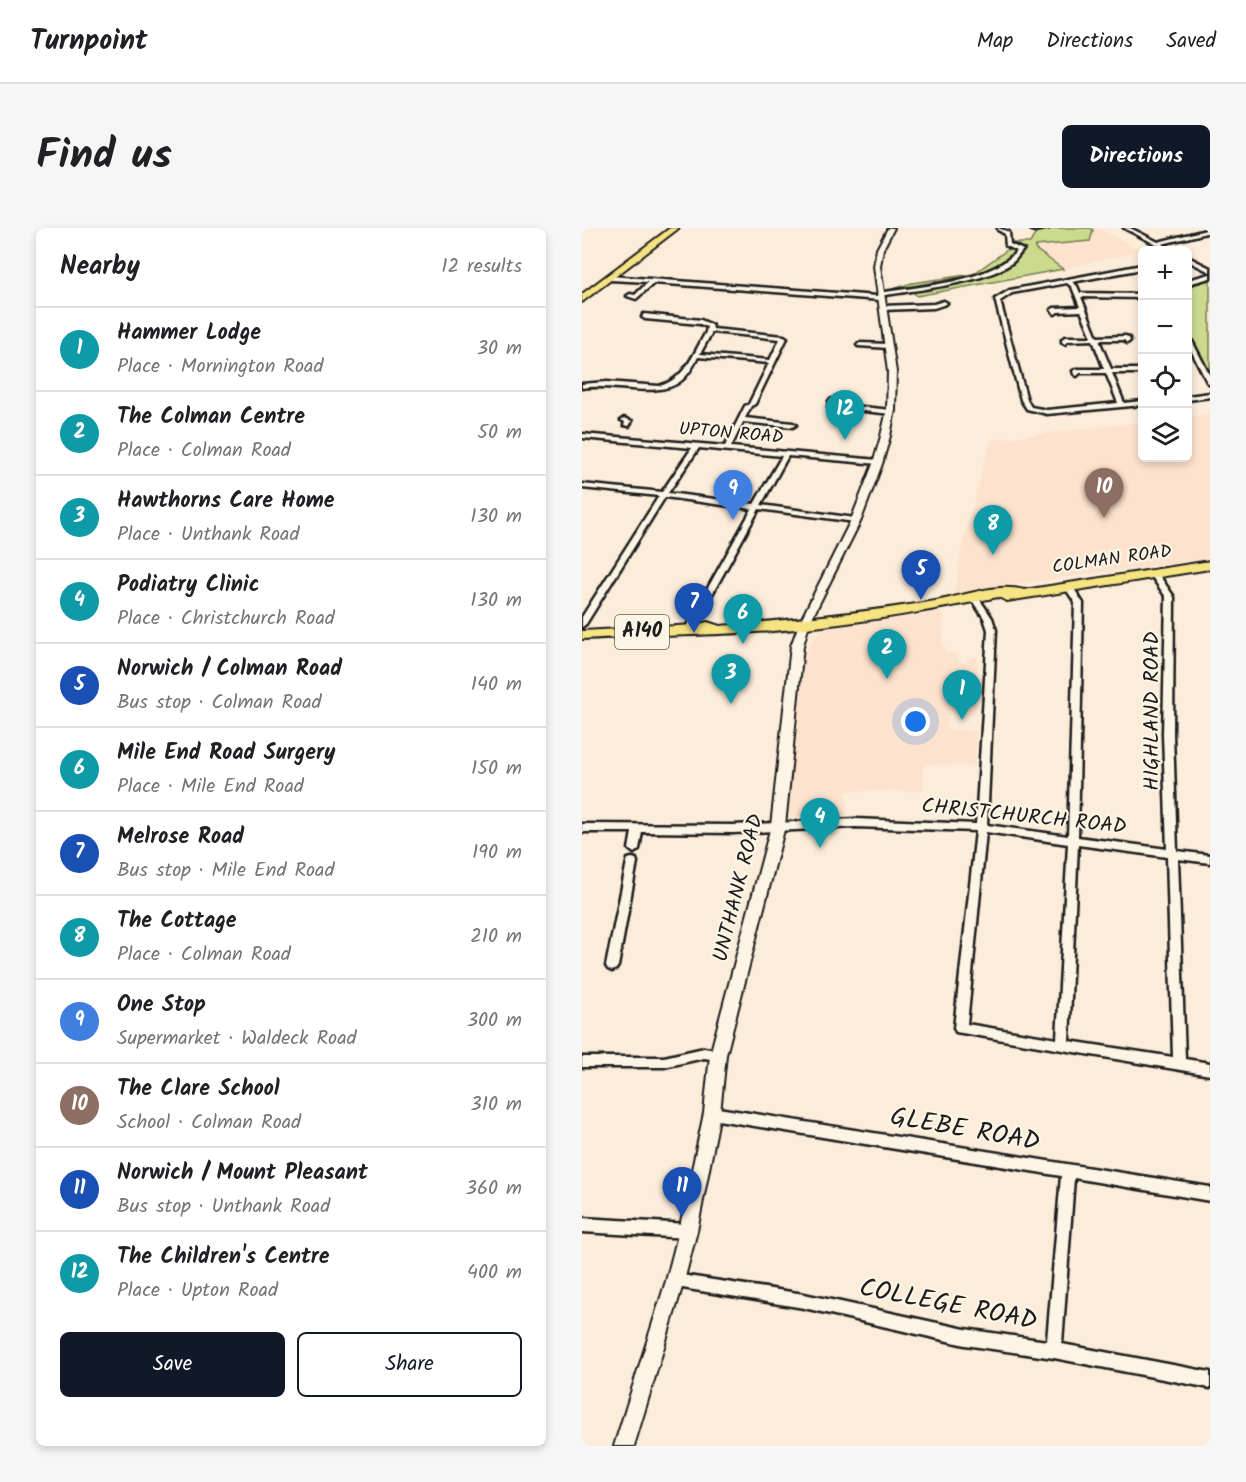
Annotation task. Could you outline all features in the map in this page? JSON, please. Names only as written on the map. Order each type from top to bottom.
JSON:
[{"type":"highway","points":[[583,298],[675,228]]},
{"type":"highway","name":"COLMAN ROAD","points":[[804,624],[977,599],[994,599],[1019,593],[1210,565]]},
{"type":"highway","name":"A140","points":[[582,634],[693,629],[702,631],[733,627],[804,624]]},
{"type":"street","name":"UNTHANK ROAD","points":[[624,1446],[675,1281],[688,1231],[712,1113],[718,1056],[778,826],[797,646],[804,624],[868,493],[891,412],[892,385],[883,308],[879,297],[878,254],[891,228]]},
{"type":"street","points":[[1031,228],[1047,228]]},
{"type":"street","points":[[1128,228],[1161,246]]},
{"type":"street","points":[[610,278],[879,297],[973,277],[1003,267],[1020,250],[1008,245],[1007,233],[1000,229]]},
{"type":"street","points":[[1156,244],[1210,230]]},
{"type":"street","points":[[1192,261],[1210,270]]},
{"type":"street","points":[[1138,268],[1010,292],[998,300],[1026,405],[1034,410],[1047,412],[1138,403]]},
{"type":"street","points":[[1192,281],[1210,276]]},
{"type":"street","points":[[636,297],[652,281]]},
{"type":"street","points":[[1069,282],[1074,286],[1078,295],[1122,405]]},
{"type":"street","points":[[1078,295],[1138,296]]},
{"type":"street","points":[[883,308],[935,307],[944,303]]},
{"type":"street","points":[[1054,310],[1083,309]]},
{"type":"street","points":[[645,317],[701,322],[708,325],[710,330]]},
{"type":"street","points":[[582,386],[601,382],[664,387],[680,379],[710,330]]},
{"type":"street","points":[[710,330],[781,336],[785,340],[726,448]]},
{"type":"street","points":[[1065,339],[1126,338]]},
{"type":"street","points":[[860,345],[888,346]]},
{"type":"street","points":[[1192,347],[1210,382]]},
{"type":"street","points":[[694,355],[773,362]]},
{"type":"street","points":[[1076,371],[1138,369]]},
{"type":"street","points":[[1192,397],[1210,395]]},
{"type":"street","points":[[832,401],[830,406],[891,412]]},
{"type":"street","points":[[741,420],[793,425]]},
{"type":"street","name":"UPTON ROAD","points":[[582,436],[618,437],[878,462]]},
{"type":"street","points":[[582,624],[697,446]]},
{"type":"street","points":[[693,629],[756,506],[786,454]]},
{"type":"street","points":[[582,486],[664,494],[855,520]]},
{"type":"street","name":"HIGHLAND ROAD","points":[[1154,574],[1170,597],[1168,734],[1179,1064]]},
{"type":"street","points":[[1063,1045],[1073,840],[1079,603],[1068,586]]},
{"type":"street","points":[[977,599],[992,630],[981,828],[960,1028],[1210,1069]]},
{"type":"street","name":"CHRISTCHURCH ROAD","points":[[582,828],[733,829],[855,823],[981,828],[1210,859]]},
{"type":"street","points":[[634,849],[638,828]]},
{"type":"street","points":[[612,966],[632,862]]},
{"type":"street","points":[[582,1062],[664,1062],[704,1053],[718,1056]]},
{"type":"street","name":"GLEBE ROAD","points":[[712,1113],[1068,1173],[1210,1194]]},
{"type":"street","points":[[1054,1350],[1068,1173]]},
{"type":"street","points":[[582,1225],[688,1231]]},
{"type":"street","name":"COLLEGE ROAD","points":[[675,1281],[804,1301],[965,1337],[1054,1350],[1210,1380]]},
{"type":"shaded area","points":[[1060,228],[1098,228],[1138,249],[1138,252],[1063,269],[1033,247]]},
{"type":"shaded area","points":[[1210,414],[1210,558],[994,587],[954,596],[963,542],[991,440],[1138,422],[1138,462],[1192,462],[1192,416]]},
{"type":"shaded area","points":[[944,612],[942,643],[946,654],[958,654],[956,659],[964,663],[978,656],[976,715],[949,713],[946,729],[976,731],[975,766],[923,764],[923,791],[846,791],[847,817],[787,816],[800,665],[812,640],[825,629]]},
{"type":"green space","points":[[1054,228],[1090,228],[1093,230],[1090,241],[1036,246],[1035,249],[1063,269],[917,296],[911,290],[974,280],[1004,269],[1026,249],[1013,243],[1030,243],[1037,231]]},
{"type":"green space","points":[[1010,248],[1016,252],[1002,266],[978,274],[890,290],[912,283],[973,274]]},
{"type":"green space","points":[[1210,279],[1210,372],[1192,338],[1192,286]]},
{"type":"place","name":"The Children's Centre","points":[[845,440]]},
{"type":"place","name":"The Clare School","points":[[1104,518]]},
{"type":"place","name":"One Stop","points":[[733,520]]},
{"type":"place","name":"The Cottage","points":[[993,555]]},
{"type":"place","name":"Norwich / Colman Road","points":[[921,600]]},
{"type":"place","name":"Melrose Road","points":[[694,633]]},
{"type":"place","name":"Mile End Road Surgery","points":[[743,644]]},
{"type":"place","name":"The Colman Centre","points":[[887,679]]},
{"type":"place","name":"Hawthorns Care Home","points":[[731,704]]},
{"type":"place","name":"Hammer Lodge","points":[[962,720]]},
{"type":"place","name":"Podiatry Clinic","points":[[820,848]]},
{"type":"place","name":"Norwich / Mount Pleasant","points":[[682,1217]]}]
